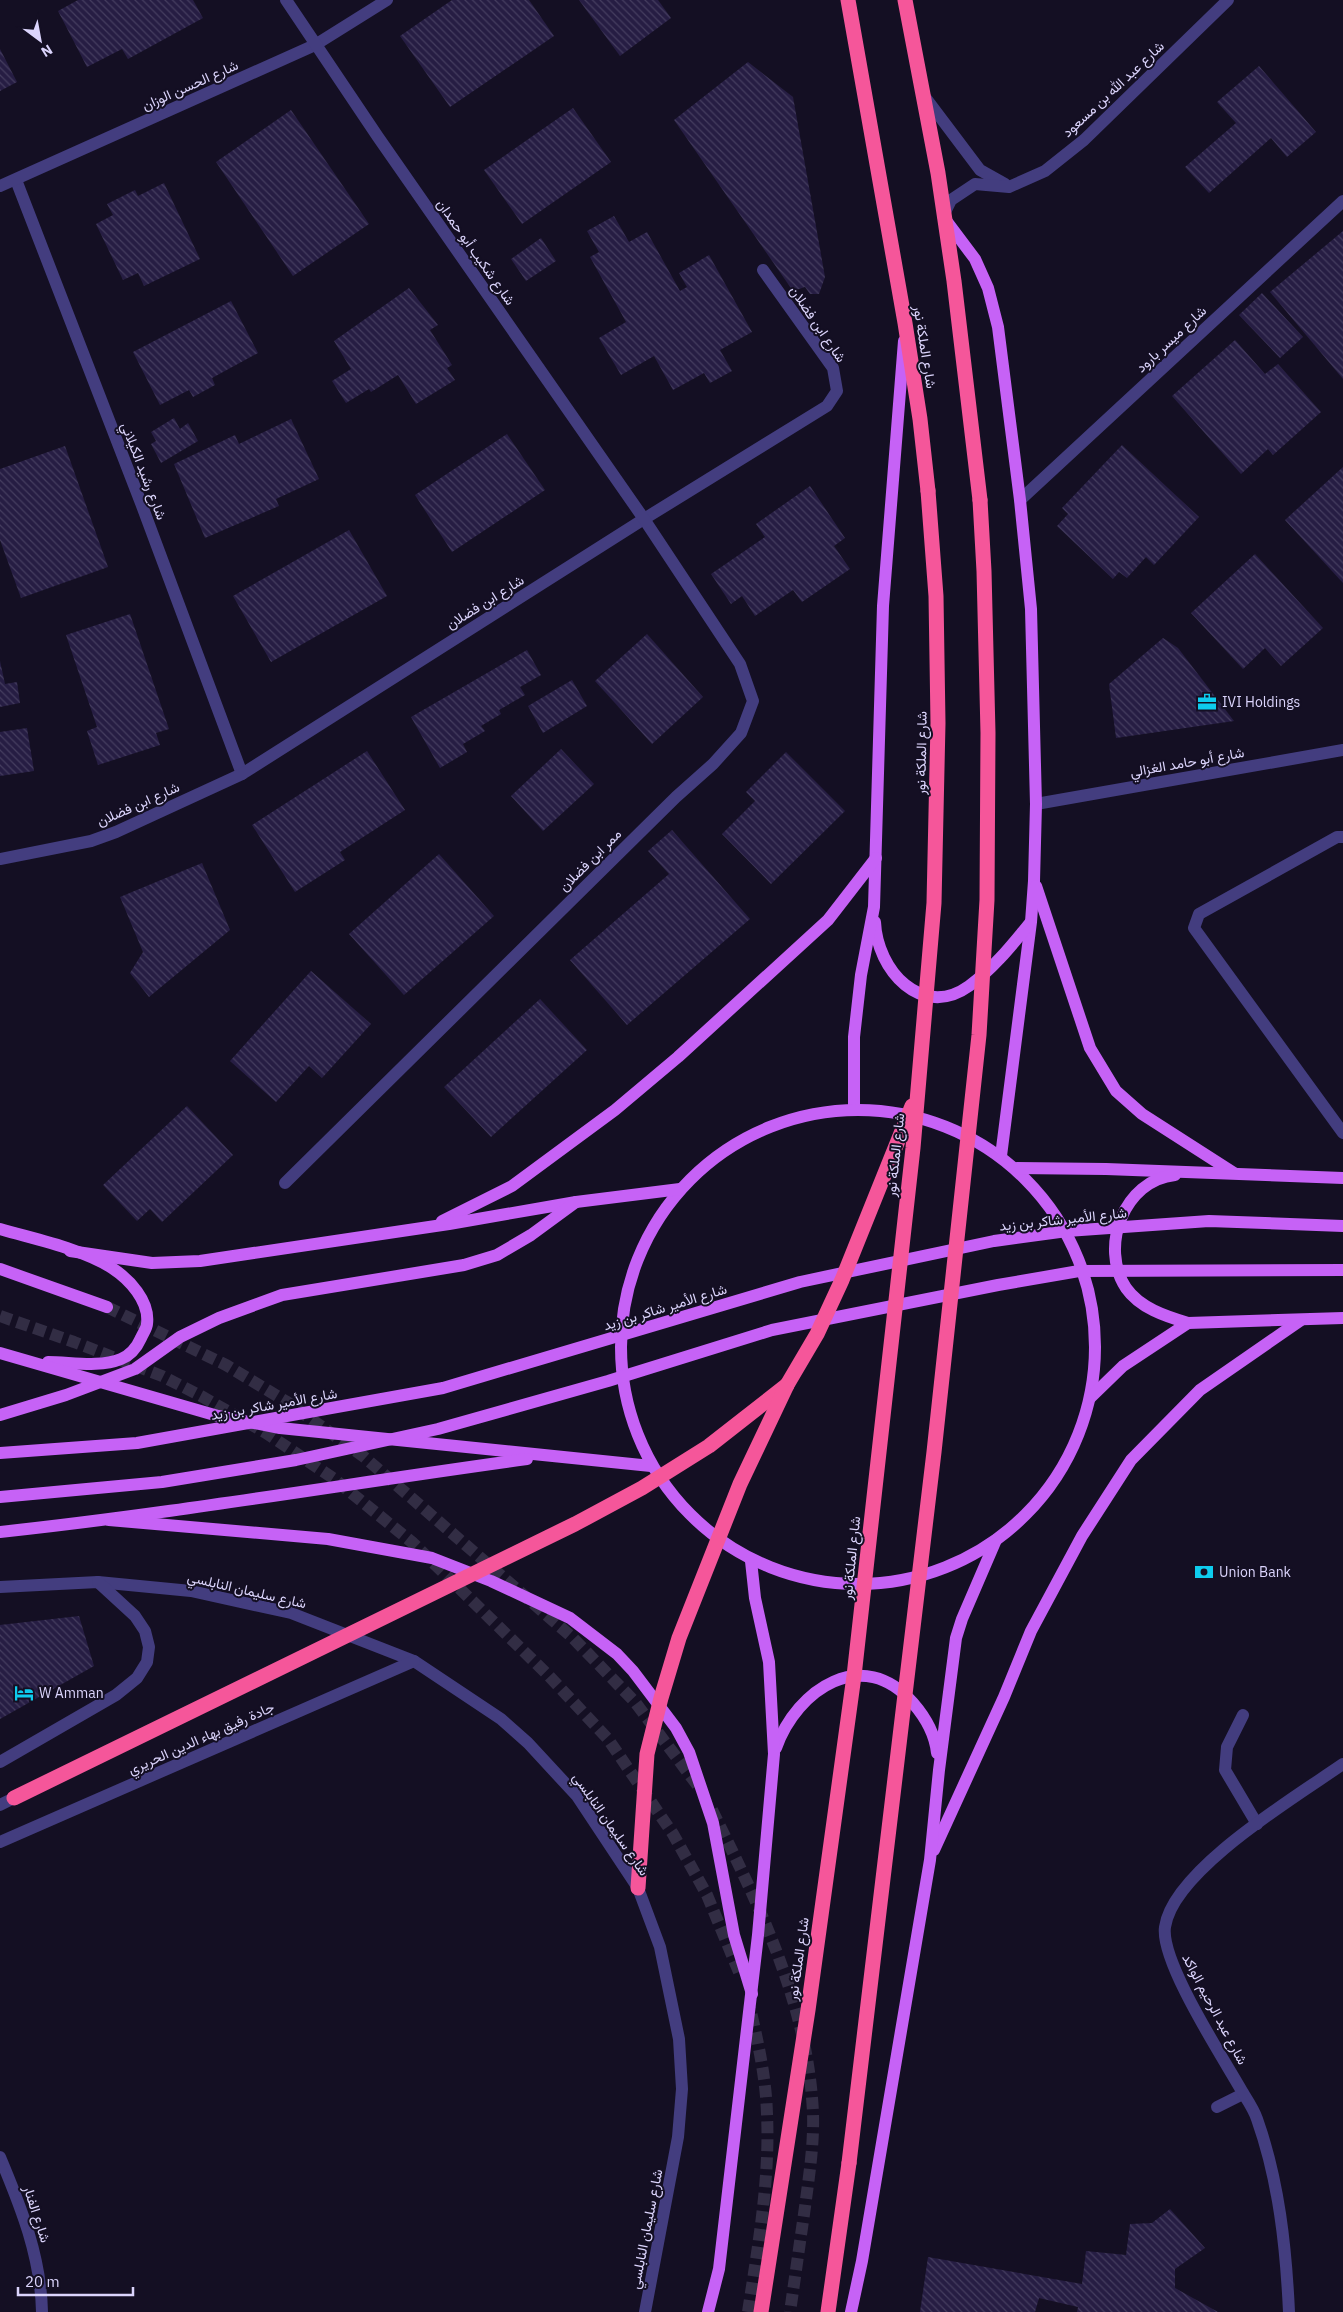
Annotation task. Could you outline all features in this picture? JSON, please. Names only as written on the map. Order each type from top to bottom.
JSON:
[{"type":"highway","points":[[828,2312],[849,2163],[933,1462],[979,1035],[987,900],[988,753],[984,571],[980,500],[954,281],[938,173],[905,0]]},
{"type":"highway","name":"شارع الملكة نور","points":[[761,2312],[808,2010],[854,1676],[918,1091],[934,903],[938,723],[936,596],[928,491],[920,419],[905,323],[847,4]]},
{"type":"highway","points":[[638,1888],[647,1754],[679,1638],[740,1484],[786,1385],[817,1334],[842,1280],[918,1091]]},
{"type":"highway","points":[[14,1798],[575,1524],[642,1488],[709,1446],[786,1385]]},
{"type":"main road","points":[[943,216],[975,259],[988,288],[998,327],[1020,500],[1031,609],[1036,804],[1034,881],[1031,922],[1001,1156]]},
{"type":"main road","points":[[905,323],[883,606],[874,907],[875,930],[885,961],[900,983],[926,996],[950,996],[969,986],[1005,954],[1031,922]]},
{"type":"main road","points":[[428,1227],[512,1186],[615,1110],[678,1057],[828,920],[876,858]]},
{"type":"main road","points":[[1034,881],[1090,1048],[1116,1091],[1142,1114],[1234,1173]]},
{"type":"main road","points":[[854,1109],[854,1037],[861,976],[874,907]]},
{"type":"main road","points":[[854,1109],[893,1111],[932,1120],[968,1135],[1001,1156],[1016,1168],[1058,1216],[1085,1273],[1096,1335],[1090,1398],[1077,1440],[1056,1478],[1029,1512],[996,1540],[951,1565],[902,1581],[850,1585],[799,1578],[751,1560],[712,1536],[678,1504],[651,1466],[624,1397],[620,1323],[640,1251],[680,1189],[716,1156],[758,1130],[805,1115],[854,1109]]},
{"type":"main road","points":[[1016,1168],[1106,1169],[1343,1178]]},
{"type":"main road","points":[[1195,1173],[1168,1175],[1143,1188],[1124,1208],[1115,1235],[1116,1262],[1126,1288],[1146,1308],[1188,1323],[1343,1318]]},
{"type":"main road","points":[[70,1250],[152,1263],[200,1262],[576,1202],[680,1189]]},
{"type":"main road","points":[[0,1415],[66,1395],[135,1369],[180,1337],[219,1318],[282,1296],[464,1265],[497,1255],[531,1235],[576,1202]]},
{"type":"main road","name":"شارع الأمير شاكر بن زيد","points":[[0,1453],[137,1443],[444,1388],[800,1282],[994,1241],[1067,1231],[1209,1221],[1343,1226]]},
{"type":"main road","points":[[0,1229],[70,1250],[99,1261],[126,1278],[136,1289],[146,1311],[147,1324],[138,1345],[130,1354],[120,1360],[100,1364],[36,1362]]},
{"type":"main road","points":[[0,1270],[108,1307]]},
{"type":"main road","points":[[0,1497],[162,1482],[296,1460],[438,1429],[608,1381],[772,1330],[998,1285],[1079,1272],[1343,1270]]},
{"type":"main road","points":[[930,1860],[1004,1696],[1031,1631],[1082,1536],[1131,1460],[1200,1390],[1301,1320]]},
{"type":"main road","points":[[1090,1398],[1123,1366],[1188,1323]]},
{"type":"main road","points":[[0,1353],[218,1416],[280,1428],[651,1466]]},
{"type":"main road","points":[[0,1532],[109,1520],[255,1500],[347,1484],[547,1456]]},
{"type":"main road","points":[[109,1520],[328,1539],[432,1558],[491,1581],[570,1618],[617,1654],[633,1671],[676,1728],[689,1752],[713,1823],[734,1935],[752,1994]]},
{"type":"main road","points":[[851,2312],[864,2251],[930,1860],[939,1770],[956,1638],[962,1619],[996,1540]]},
{"type":"main road","points":[[708,2312],[719,2269],[752,1994],[774,1754],[769,1662],[754,1598],[751,1560]]},
{"type":"main road","points":[[774,1754],[785,1725],[806,1700],[831,1682],[858,1675],[881,1677],[903,1691],[921,1712],[935,1737],[939,1770]]},
{"type":"street","name":"شارع شكيب أبو حمدان","points":[[286,0],[315,45],[644,519]]},
{"type":"street","name":"شارع الحسن الوزان","points":[[0,186],[315,45],[387,0]]},
{"type":"street","name":"شارع عبد الله بن مسعود","points":[[1009,187],[1045,171],[1084,140],[1228,0]]},
{"type":"street","points":[[923,95],[980,170],[1009,187]]},
{"type":"street","name":"شارع رشيد الكيلاني","points":[[16,180],[242,774]]},
{"type":"street","points":[[943,216],[951,200],[974,184],[1009,187]]},
{"type":"street","name":"شارع ميسر بارود","points":[[1020,500],[1343,201]]},
{"type":"street","name":"شارع ابن فضلان","points":[[0,858],[90,841],[116,832],[242,774],[644,519],[827,406],[834,399],[837,391],[833,368],[763,270]]},
{"type":"street","name":"ممر ابن فضلان","points":[[285,1183],[676,797],[713,764],[742,733],[753,700],[740,664],[644,519]]},
{"type":"street","name":"شارع أبو حامد الغزالي","points":[[1036,804],[1343,750]]},
{"type":"street","points":[[1343,837],[1337,837],[1199,914],[1194,928],[1343,1133]]},
{"type":"street","points":[[0,1762],[116,1695],[136,1678],[147,1662],[149,1647],[145,1631],[135,1616],[98,1582]]},
{"type":"street","name":"شارع سليمان النابلسي","points":[[0,1587],[98,1582],[191,1591],[291,1612],[414,1660],[501,1719],[528,1743],[577,1796],[638,1888],[660,1947],[679,2039],[682,2089],[674,2164],[645,2312]]},
{"type":"street","name":"جادة رفيق بهاء الدين الحريري","points":[[0,1842],[414,1660]]},
{"type":"street","points":[[1243,1715],[1227,1747],[1225,1770],[1257,1824]]},
{"type":"street","name":"شارع عبد الرحيم الواكد","points":[[1289,2312],[1283,2234],[1274,2182],[1256,2116],[1194,2008],[1168,1953],[1162,1926],[1177,1898],[1211,1858],[1343,1764]]},
{"type":"street","points":[[0,1805],[14,1798]]},
{"type":"street","points":[[1217,2108],[1244,2094]]},
{"type":"street","name":"شارع الفنار","points":[[0,2157],[24,2214],[42,2284],[42,2312]]},
{"type":"building","points":[[78,0],[193,0],[203,18],[128,59],[122,49],[87,67],[58,11]]},
{"type":"building","points":[[452,0],[529,0],[554,36],[450,107],[400,36]]},
{"type":"building","points":[[579,0],[658,0],[671,18],[620,56]]},
{"type":"building","points":[[0,49],[17,82],[0,91]]},
{"type":"building","points":[[748,62],[793,97],[825,277],[819,294],[810,294],[805,287],[793,291],[674,120]]},
{"type":"building","points":[[1259,66],[1316,132],[1287,157],[1271,138],[1209,193],[1185,167],[1236,123],[1217,102]]},
{"type":"building","points":[[573,108],[611,162],[522,224],[484,170]]},
{"type":"building","points":[[291,110],[369,224],[293,276],[216,162]]},
{"type":"building","points":[[164,183],[200,259],[144,286],[138,273],[123,280],[96,224],[113,215],[107,204],[135,190],[138,196]]},
{"type":"building","points":[[614,216],[629,242],[647,232],[680,291],[687,287],[679,273],[709,255],[752,332],[720,350],[732,371],[710,383],[704,373],[673,390],[654,356],[621,375],[599,338],[626,322],[590,257],[599,252],[587,231]]},
{"type":"building","points":[[1343,231],[1343,379],[1270,292]]},
{"type":"building","points":[[541,238],[556,261],[526,281],[511,259]]},
{"type":"building","points":[[409,288],[438,325],[430,330],[452,365],[447,368],[455,380],[416,404],[398,375],[371,392],[369,389],[346,403],[332,381],[351,369],[334,341]]},
{"type":"building","points":[[1262,293],[1303,337],[1280,358],[1239,315]]},
{"type":"building","points":[[231,301],[258,353],[212,378],[215,385],[193,397],[189,390],[160,405],[133,352]]},
{"type":"building","points":[[1235,340],[1265,374],[1278,364],[1321,412],[1273,455],[1268,449],[1241,474],[1172,396]]},
{"type":"building","points":[[174,418],[180,429],[188,423],[198,441],[161,463],[151,444],[156,441],[151,432]]},
{"type":"building","points":[[291,419],[319,479],[276,499],[279,506],[205,538],[174,464],[235,435],[239,444]]},
{"type":"building","points":[[507,434],[545,490],[452,552],[415,495]]},
{"type":"building","points":[[1122,445],[1199,517],[1154,565],[1146,557],[1127,578],[1119,572],[1113,579],[1057,526],[1068,514],[1062,508]]},
{"type":"building","points":[[65,446],[108,567],[21,598],[0,540],[0,469]]},
{"type":"building","points":[[1343,467],[1343,583],[1285,520]]},
{"type":"building","points":[[810,486],[845,538],[834,546],[850,569],[802,602],[793,590],[755,616],[742,596],[731,604],[711,574],[765,537],[756,524]]},
{"type":"building","points":[[349,530],[387,596],[271,662],[233,596]]},
{"type":"building","points":[[1255,554],[1323,628],[1281,666],[1265,648],[1243,669],[1191,613]]},
{"type":"building","points":[[130,614],[169,729],[156,733],[160,745],[98,765],[87,731],[97,727],[66,635]]},
{"type":"building","points":[[647,634],[703,697],[652,744],[595,681]]},
{"type":"building","points":[[1163,638],[1178,648],[1234,721],[1116,738],[1109,684]]},
{"type":"building","points":[[527,650],[541,675],[520,687],[525,695],[499,710],[501,714],[481,726],[485,731],[463,744],[467,752],[440,768],[411,717]]},
{"type":"building","points":[[0,661],[5,684],[17,682],[20,703],[0,707]]},
{"type":"building","points":[[572,680],[587,706],[543,733],[528,706]]},
{"type":"building","points":[[27,728],[34,771],[0,776],[0,732]]},
{"type":"building","points":[[561,749],[594,784],[543,831],[511,796]]},
{"type":"building","points":[[367,751],[405,810],[340,852],[345,860],[295,892],[252,825]]},
{"type":"building","points":[[786,752],[845,811],[771,884],[722,834],[755,801],[746,792]]},
{"type":"building","points":[[672,830],[750,919],[627,1025],[570,960],[669,874],[648,851]]},
{"type":"building","points":[[439,854],[494,916],[404,995],[349,934]]},
{"type":"building","points":[[202,863],[230,930],[149,997],[130,973],[143,952],[120,897]]},
{"type":"building","points":[[311,971],[371,1024],[322,1078],[309,1066],[276,1102],[230,1061]]},
{"type":"building","points":[[540,999],[587,1050],[491,1137],[444,1087]]},
{"type":"building","points":[[187,1106],[233,1155],[162,1222],[150,1209],[137,1221],[103,1185]]},
{"type":"building","name":"W Amman","points":[[79,1616],[94,1666],[0,1719],[0,1625]]},
{"type":"building","points":[[1170,2209],[1205,2248],[1175,2269],[1175,2288],[1218,2312],[1077,2312],[1078,2307],[1039,2298],[1035,2312],[920,2312],[928,2257],[1082,2284],[1086,2251],[1126,2255],[1130,2224],[1152,2223]]},
{"type":"tunnel","points":[[107,1307],[226,1365],[287,1402],[363,1456],[572,1637],[635,1702],[701,1790]]},
{"type":"tunnel","points":[[0,1316],[162,1376],[201,1396],[266,1433],[333,1478],[413,1543],[548,1675],[608,1739],[673,1834],[707,1895],[739,1972]]},
{"type":"tunnel","points":[[712,1810],[747,1882],[778,1956],[802,2033],[809,2073],[813,2113],[812,2149],[790,2312]]},
{"type":"tunnel","points":[[748,2312],[756,2262],[767,2164],[766,2101],[759,2047],[750,2008]]},
{"type":"place","name":"IVI Holdings","points":[[1207,702]]},
{"type":"place","name":"Union Bank","points":[[1204,1572]]},
{"type":"place","name":"W Amman","points":[[24,1693]]}]
